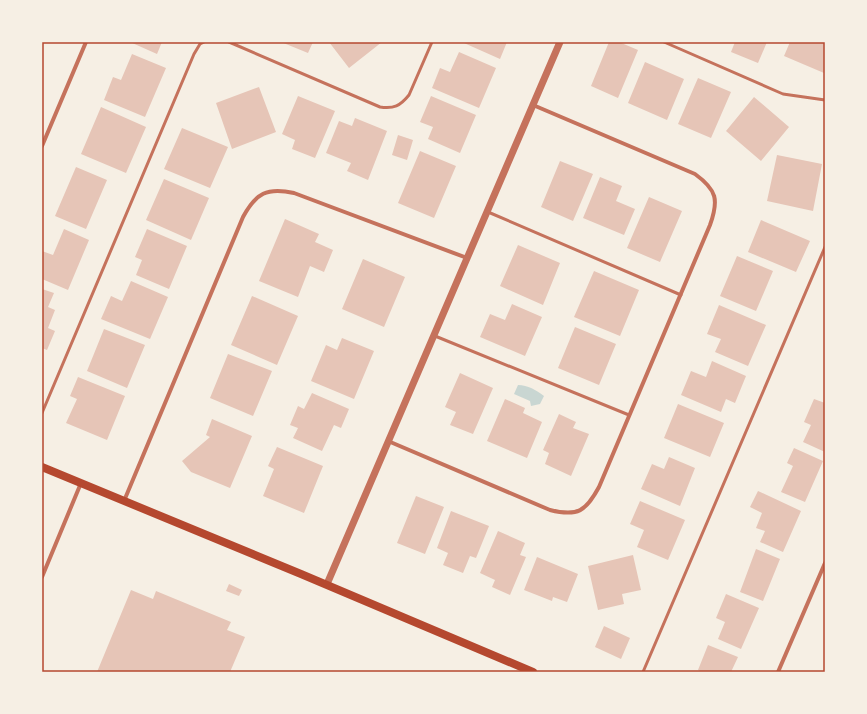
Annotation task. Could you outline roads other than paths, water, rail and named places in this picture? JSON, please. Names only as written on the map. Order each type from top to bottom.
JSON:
[{"type":"main road","points":[[42,467],[327,584],[534,672]]},
{"type":"street","points":[[42,146],[86,42]]},
{"type":"street","points":[[327,584],[560,42]]},
{"type":"street","points":[[388,441],[550,510],[570,513],[580,511],[588,505],[596,491],[681,295],[714,216],[716,205],[710,187],[695,174],[533,105]]},
{"type":"street","points":[[124,501],[243,217],[254,200],[264,193],[272,191],[282,190],[294,193],[467,258]]},
{"type":"street","points":[[42,577],[81,483]]},
{"type":"street","points":[[778,672],[825,563]]},
{"type":"lane","points":[[42,413],[194,54],[200,44],[204,42]]},
{"type":"lane","points":[[229,42],[380,106],[389,108],[396,107],[409,95],[432,42]]},
{"type":"lane","points":[[664,42],[783,94],[825,100]]},
{"type":"lane","points":[[487,211],[681,295]]},
{"type":"lane","points":[[643,672],[825,247]]},
{"type":"lane","points":[[434,335],[629,415]]}]
